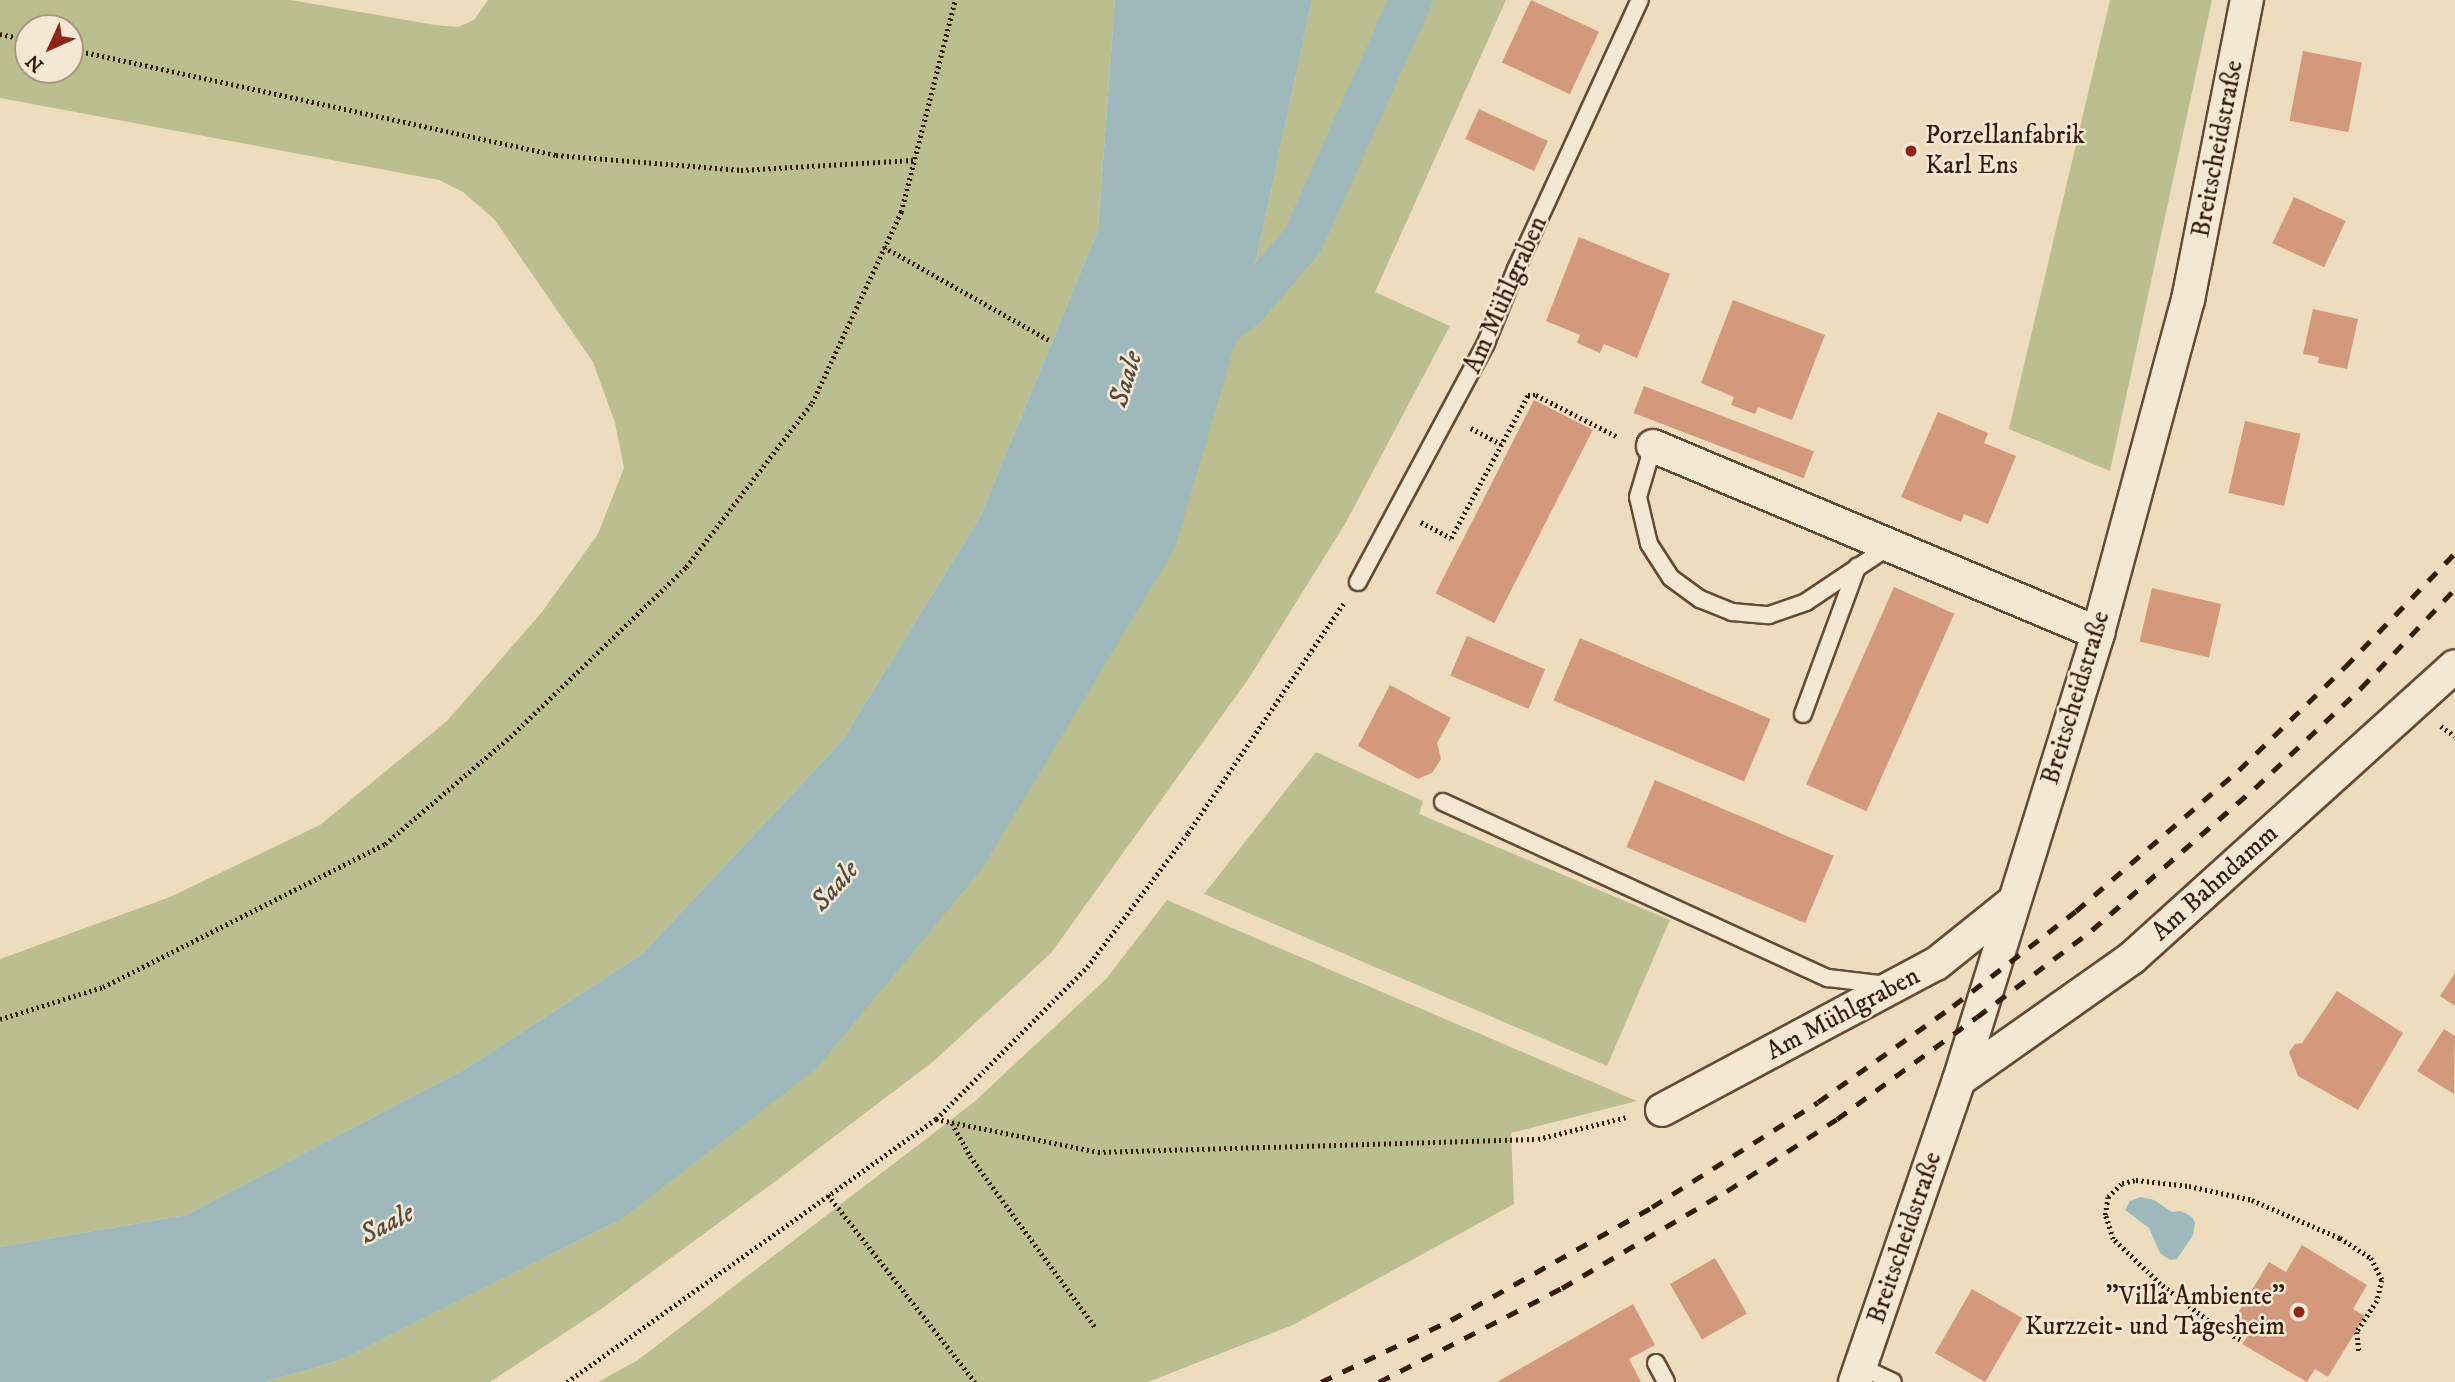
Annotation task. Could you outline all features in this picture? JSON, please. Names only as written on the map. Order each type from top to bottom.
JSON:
[{"type":"street","name":"Breitscheidstraße","points":[[1858,1374],[1958,1080],[2098,633],[2188,300],[2247,0]]},
{"type":"street","points":[[1653,446],[2098,633]]},
{"type":"street","name":"Am Bahndamm","points":[[1958,1080],[2132,958],[2455,666]]},
{"type":"street","name":"Am Mühlgraben","points":[[1662,1110],[1936,964],[2013,902]]},
{"type":"lane","name":"Am Mühlgraben","points":[[1357,582],[1486,343],[1516,269],[1640,0]]},
{"type":"lane","points":[[1653,446],[1638,496],[1649,544],[1671,578],[1700,599],[1732,612],[1769,615],[1806,602],[1891,545]]},
{"type":"lane","points":[[1803,714],[1857,566]]},
{"type":"lane","points":[[1443,803],[1828,978],[1898,986]]},
{"type":"lane","points":[[1656,1363],[1666,1382]]},
{"type":"lane","points":[[1858,1374],[1893,1382]]},
{"type":"path","points":[[0,1019],[103,987],[385,845],[510,737],[686,567],[812,402],[901,212],[955,0]]},
{"type":"path","points":[[84,52],[556,155],[741,170],[914,160]]},
{"type":"path","points":[[884,247],[1049,340]]},
{"type":"path","points":[[1416,519],[1451,538],[1528,395],[1536,395],[1621,439],[1653,446]]},
{"type":"path","points":[[1466,425],[1501,444]]},
{"type":"path","points":[[567,1382],[936,1119],[1087,967],[1188,833],[1357,582]]},
{"type":"path","points":[[936,1119],[1098,1152],[1538,1139],[1662,1110]]},
{"type":"path","points":[[951,1122],[970,1156],[1096,1328]]},
{"type":"path","points":[[2240,1340],[2213,1324],[2160,1284],[2113,1239],[2105,1215],[2108,1196],[2122,1183],[2136,1180],[2189,1186],[2252,1200],[2340,1238],[2371,1258],[2382,1280],[2377,1301],[2357,1332],[2359,1350]]},
{"type":"path","points":[[828,1195],[975,1382]]},
{"type":"green space","points":[[0,0],[291,0],[458,27],[474,20],[488,0],[1115,0],[1098,230],[980,517],[842,741],[642,954],[467,1068],[186,1215],[0,1247],[0,959],[170,897],[320,825],[447,721],[542,612],[598,534],[624,468],[615,423],[593,362],[494,219],[463,192],[439,180],[0,98]]},
{"type":"green space","points":[[1312,0],[1506,0],[1375,292],[1450,326],[1345,524],[1249,678],[1051,953],[935,1060],[604,1307],[490,1382],[265,1382],[341,1360],[620,1220],[1246,307]]},
{"type":"green space","points":[[2110,0],[2212,0],[2110,471],[2009,429]]},
{"type":"green space","points":[[1316,752],[1423,801],[1419,814],[1670,920],[1607,1066],[1204,894]]},
{"type":"green space","points":[[1167,900],[1637,1101],[1511,1133],[1514,1204],[1293,1325],[1148,1382],[598,1382],[638,1360],[974,1102],[1106,979]]},
{"type":"water","name":"Saale","points":[[1115,0],[1312,0],[1246,307],[1175,548],[982,869],[815,1070],[620,1220],[341,1360],[265,1382],[0,1382],[0,1247],[186,1215],[467,1068],[642,954],[842,741],[980,517],[1098,230]]},
{"type":"water","points":[[2140,1197],[2154,1200],[2172,1212],[2181,1211],[2192,1217],[2195,1223],[2193,1235],[2177,1259],[2170,1260],[2160,1253],[2149,1228],[2125,1210],[2130,1201]]},
{"type":"building","points":[[1531,0],[1599,32],[1570,94],[1502,63]]},
{"type":"building","points":[[2303,51],[2362,62],[2348,132],[2289,121]]},
{"type":"building","points":[[1479,109],[1548,141],[1534,171],[1465,139]]},
{"type":"building","points":[[2294,197],[2346,221],[2324,267],[2272,243]]},
{"type":"building","points":[[1579,237],[1670,274],[1637,358],[1604,344],[1600,353],[1577,343],[1580,335],[1546,321]]},
{"type":"building","points":[[1733,300],[1825,335],[1792,420],[1758,407],[1755,414],[1731,405],[1734,397],[1701,383]]},
{"type":"building","points":[[2313,309],[2358,319],[2347,369],[2318,363],[2319,357],[2303,354]]},
{"type":"building","points":[[1644,386],[1814,451],[1804,478],[1634,413]]},
{"type":"building","points":[[1534,400],[1593,430],[1494,623],[1435,593]]},
{"type":"building","points":[[1938,412],[1988,433],[1984,443],[2016,456],[1988,524],[1964,514],[1961,522],[1901,497]]},
{"type":"building","points":[[2245,421],[2301,434],[2284,506],[2228,493]]},
{"type":"building","points":[[1894,587],[1954,614],[1866,811],[1806,784]]},
{"type":"building","points":[[2152,588],[2221,604],[2209,658],[2140,642]]},
{"type":"building","points":[[1467,636],[1545,669],[1528,709],[1450,676]]},
{"type":"building","points":[[1580,638],[1771,719],[1744,781],[1553,701]]},
{"type":"building","points":[[1390,685],[1451,718],[1437,743],[1441,759],[1432,773],[1418,779],[1358,746]]},
{"type":"building","points":[[1655,780],[1834,856],[1805,923],[1626,847]]},
{"type":"building","points":[[2455,973],[2455,1006],[2440,996]]},
{"type":"building","points":[[2337,991],[2403,1033],[2358,1110],[2298,1076],[2289,1052],[2295,1044],[2302,1043]]},
{"type":"building","points":[[2444,1029],[2455,1036],[2454,1094],[2417,1071]]},
{"type":"building","name":"\"Villa Ambiente\" Kurzzeit- und Tagesheim","points":[[2302,1245],[2367,1285],[2353,1309],[2365,1316],[2328,1377],[2315,1369],[2307,1382],[2242,1344],[2247,1337],[2230,1326],[2269,1262],[2286,1272]]},
{"type":"building","points":[[1715,1258],[1747,1313],[1702,1339],[1670,1284]]},
{"type":"building","points":[[1972,1289],[2022,1318],[1985,1382],[1935,1353]]},
{"type":"building","points":[[1633,1304],[1655,1345],[1629,1359],[1641,1382],[1497,1382]]},
{"type":"waterway","points":[[1200,341],[1246,307],[1303,240],[1411,0]]},
{"type":"railway","points":[[1321,1382],[1451,1320],[1652,1207],[1818,1102],[1953,1006],[2076,911],[2239,770],[2345,667],[2455,553]]},
{"type":"railway","points":[[1379,1382],[1562,1288],[1727,1191],[1837,1119],[1977,1017],[2092,930],[2255,788],[2361,688],[2455,589]]},
{"type":"place","name":"Porzellanfabrik Karl Ens","points":[[1911,151]]},
{"type":"place","name":"\"Villa Ambiente\" Kurzzeit- und Tagesheim","points":[[2299,1312]]}]
